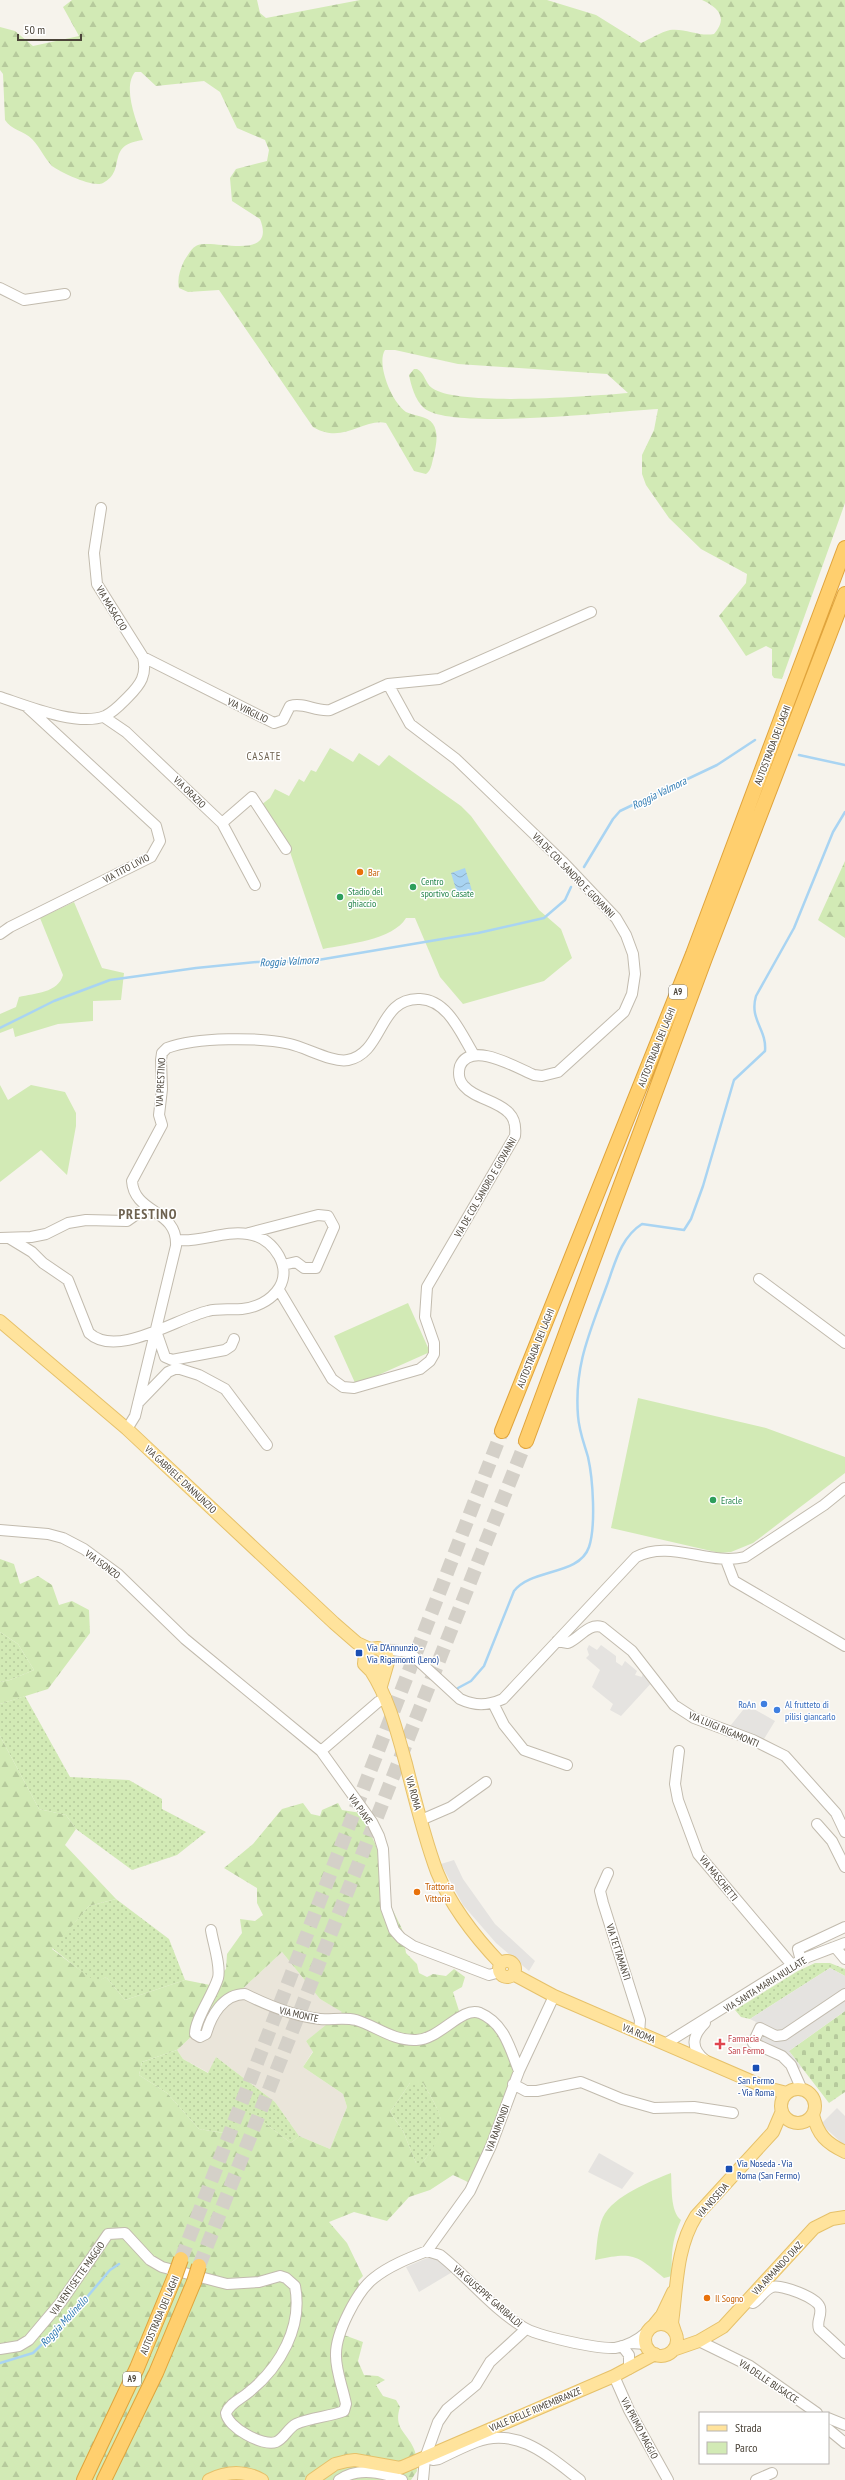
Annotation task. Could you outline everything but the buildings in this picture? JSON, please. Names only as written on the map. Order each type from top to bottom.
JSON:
[{"type":"highway","name":"AUTOSTRADA DEI LAGHI","points":[[502,1431],[693,954],[845,548]]},
{"type":"highway","name":"AUTOSTRADA DEI LAGHI","points":[[526,1441],[705,958],[845,594]]},
{"type":"highway","name":"AUTOSTRADA DEI LAGHI","points":[[84,2480],[137,2368],[181,2259]]},
{"type":"highway","name":"AUTOSTRADA DEI LAGHI","points":[[104,2480],[156,2373],[194,2282],[199,2266]]},
{"type":"main road","name":"VIA GABRIELE D'ANNUNZIO","points":[[0,1321],[128,1429],[357,1642],[372,1652]]},
{"type":"main road","points":[[381,1686],[387,1665],[387,1655],[372,1652],[364,1664],[371,1671],[381,1686],[386,1698]]},
{"type":"main road","points":[[371,1671],[380,1671],[387,1665]]},
{"type":"main road","name":"VIA ROMA","points":[[386,1698],[394,1721],[437,1873],[452,1901],[506,1977],[513,1974],[554,1996],[710,2064],[767,2088],[787,2093]]},
{"type":"main road","name":"VIA ROMA","points":[[767,2088],[782,2108]]},
{"type":"main road","points":[[813,2115],[805,2122],[794,2122],[788,2119],[782,2108],[787,2093],[802,2090],[812,2097],[815,2103],[813,2115],[819,2135],[825,2141],[845,2152]]},
{"type":"main road","name":"VIA NOSEDA","points":[[675,2332],[672,2323],[684,2238],[696,2216],[773,2132],[782,2108]]},
{"type":"main road","name":"VIA NOSEDA","points":[[773,2132],[794,2122]]},
{"type":"main road","name":"VIA ARMANDO DIAZ","points":[[673,2350],[699,2341],[723,2327],[814,2228],[832,2219],[845,2217]]},
{"type":"main road","name":"VIA NOSEDA","points":[[650,2329],[670,2300],[677,2281]]},
{"type":"main road","points":[[666,2325],[675,2332],[677,2343],[673,2350],[663,2356],[648,2352],[650,2329],[666,2325]]},
{"type":"main road","name":"VIALE DELLE RIMEMBRANZE","points":[[312,2480],[340,2462],[355,2460],[400,2468],[514,2417],[614,2376],[629,2368],[648,2352]]},
{"type":"main road","points":[[209,2480],[220,2474],[236,2472],[252,2475],[262,2480]]},
{"type":"street","points":[[0,288],[24,300],[65,294]]},
{"type":"street","name":"VIA MASACCIO","points":[[101,508],[94,553],[97,584],[143,657]]},
{"type":"street","name":"VIA VIRGILIO","points":[[143,657],[274,723],[283,720],[290,706],[296,704],[320,711],[330,710],[388,684],[439,679],[591,612]]},
{"type":"street","points":[[0,697],[77,719],[104,717],[113,712],[138,687],[145,676],[143,657]]},
{"type":"street","name":"VIA DE COL SANDRO E GIOVANNI","points":[[279,1290],[332,1379],[343,1387],[354,1388],[420,1369],[430,1361],[434,1354],[434,1343],[425,1317],[427,1287],[515,1136],[515,1124],[509,1113],[462,1084],[460,1079],[460,1067],[467,1057],[485,1054],[534,1075],[542,1076],[558,1072],[624,1012],[632,994],[635,974],[633,954],[626,935],[616,918],[562,861],[456,760],[410,724],[388,684]]},
{"type":"street","name":"VIA TITO LIVIO","points":[[0,934],[10,927],[151,857],[160,841],[156,826],[25,705]]},
{"type":"street","name":"VIA ORAZIO","points":[[104,717],[126,732],[222,823],[255,885]]},
{"type":"street","points":[[222,823],[252,797],[286,849]]},
{"type":"street","name":"VIA PRESTINO","points":[[176,1240],[169,1222],[136,1196],[132,1181],[162,1125],[159,1115],[162,1089],[161,1060],[162,1053],[167,1048],[220,1040],[265,1039],[316,1051],[336,1060],[347,1060],[358,1057],[367,1050],[386,1016],[395,1007],[407,1001],[419,999],[432,1001],[443,1008],[474,1055]]},
{"type":"street","points":[[4,1238],[46,1234],[68,1223],[86,1220],[127,1221],[147,1206]]},
{"type":"street","points":[[248,1234],[318,1215],[328,1216],[334,1227],[316,1268],[304,1268],[296,1262],[283,1264]]},
{"type":"street","points":[[4,1238],[32,1252],[43,1263],[68,1280],[79,1305],[85,1327],[94,1337],[108,1342],[156,1331],[209,1310],[243,1309],[258,1306],[279,1290],[283,1282],[283,1264],[271,1245],[262,1238],[248,1234],[232,1233],[205,1239],[176,1240],[156,1331],[135,1416],[128,1429]]},
{"type":"street","points":[[759,1279],[845,1343]]},
{"type":"street","points":[[156,1331],[165,1357],[172,1360],[225,1350],[231,1346],[234,1339]]},
{"type":"street","points":[[138,1403],[168,1372],[177,1368],[199,1375],[225,1389],[267,1445]]},
{"type":"street","points":[[372,1652],[409,1652],[460,1699],[470,1703],[493,1703],[503,1699],[636,1557],[645,1552],[663,1551],[726,1560],[744,1557],[845,1488]]},
{"type":"street","name":"VIA ISONZO","points":[[0,1530],[48,1534],[63,1538],[84,1549],[118,1574],[185,1639]]},
{"type":"street","points":[[726,1560],[734,1581],[845,1646]]},
{"type":"street","name":"VIA LUIGI RIGAMONTI","points":[[557,1641],[568,1643],[590,1627],[596,1625],[602,1627],[632,1651],[674,1705],[694,1718],[753,1740],[785,1756],[836,1813],[845,1832]]},
{"type":"street","name":"VIA PIAVE","points":[[185,1639],[320,1751],[372,1822],[379,1836],[383,1849],[386,1908],[394,1930],[401,1938],[413,1946],[481,1973],[489,1975],[500,1968]]},
{"type":"street","points":[[387,1665],[398,1652]]},
{"type":"street","points":[[320,1751],[378,1702],[386,1698]]},
{"type":"street","points":[[493,1703],[504,1725],[524,1750],[567,1765]]},
{"type":"street","name":"VIA MASCHETTI","points":[[680,1751],[675,1784],[677,1795],[698,1854],[797,1963]]},
{"type":"street","points":[[421,1820],[451,1807],[486,1782]]},
{"type":"street","points":[[817,1824],[832,1841],[845,1867]]},
{"type":"street","name":"VIA TETTAMANTI","points":[[608,1872],[600,1891],[640,2020],[639,2033]]},
{"type":"street","points":[[797,1963],[798,1949],[845,1927]]},
{"type":"street","name":"VIA MONTE","points":[[211,1930],[214,1952],[220,1965],[218,1977],[206,2008],[195,2026],[196,2034],[200,2037],[206,2034],[209,2022],[219,2007],[240,1994],[245,1994],[290,2014],[324,2020],[356,2020],[383,2033],[402,2039],[416,2040],[438,2033],[461,2015],[471,2011],[480,2013],[503,2029],[519,2070]]},
{"type":"street","points":[[840,1945],[845,1959]]},
{"type":"street","name":"VIA SANTA MARIA NULLATE","points":[[665,2044],[797,1963],[840,1945]]},
{"type":"street","points":[[802,2090],[791,2065],[782,2056],[753,2043],[760,2028],[776,2036],[784,2035],[845,1994]]},
{"type":"street","name":"VIA RAIMONDI","points":[[427,2251],[468,2194],[491,2146],[519,2070],[554,1996]]},
{"type":"street","name":"VIA SANTA MARIA NULLATE","points":[[709,2018],[694,2036],[694,2045],[697,2053],[710,2064]]},
{"type":"street","points":[[513,2084],[526,2091],[538,2091],[581,2082],[622,2099],[654,2108],[694,2107],[734,2113]]},
{"type":"street","name":"VIA VENTISETTE MAGGIO","points":[[0,2349],[19,2346],[29,2340],[40,2329],[108,2234],[125,2233],[150,2260],[162,2267],[214,2281],[227,2284],[259,2282],[280,2276],[286,2278],[295,2286],[297,2296],[296,2319],[291,2336],[267,2376],[234,2402],[226,2413],[230,2423],[239,2430],[260,2440],[276,2442],[296,2424],[344,2411],[346,2404],[338,2370],[336,2349],[347,2318],[357,2299],[373,2278],[427,2251]]},
{"type":"street","name":"VIA GIUSEPPE GARIBALDI","points":[[427,2251],[440,2255],[507,2316],[526,2329],[599,2347],[627,2344],[648,2352]]},
{"type":"street","points":[[747,2301],[753,2303],[757,2301],[767,2290],[775,2286],[800,2293],[818,2303],[820,2308],[818,2329],[845,2353]]},
{"type":"street","points":[[423,2480],[425,2458],[438,2422],[447,2409],[471,2391],[480,2380],[490,2362],[526,2329]]},
{"type":"street","points":[[629,2368],[627,2344],[650,2329]]},
{"type":"street","name":"VIA DELLE BUSACCE","points":[[699,2341],[750,2366],[815,2412]]},
{"type":"street","name":"VIA PRIMO MAGGIO","points":[[614,2376],[629,2410],[668,2480]]},
{"type":"street","points":[[829,2418],[845,2425]]},
{"type":"street","points":[[829,2429],[845,2443]]},
{"type":"street","points":[[425,2458],[433,2460],[439,2459],[477,2441],[508,2437],[526,2442],[580,2480]]},
{"type":"street","points":[[339,2480],[348,2474],[363,2472],[387,2474],[402,2480]]},
{"type":"street","points":[[756,2480],[772,2473]]},
{"type":"shaded area","points":[[589,1645],[597,1650],[601,1645],[616,1656],[616,1662],[622,1666],[625,1661],[637,1671],[635,1675],[642,1677],[644,1668],[655,1679],[621,1716],[610,1710],[613,1704],[592,1687],[600,1670],[586,1658],[589,1655],[587,1649]]},
{"type":"shaded area","points":[[747,1705],[775,1721],[761,1744],[727,1730]]},
{"type":"shaded area","points":[[454,1860],[463,1879],[495,1924],[535,1961],[529,1971],[496,1943],[463,1905],[441,1864]]},
{"type":"shaded area","points":[[282,1952],[320,1999],[343,2012],[306,2041],[313,2051],[303,2067],[343,2094],[347,2107],[330,2149],[299,2136],[275,2102],[216,2057],[209,2073],[183,2059],[177,2050]]},
{"type":"shaded area","points":[[830,1968],[845,1976],[845,2011],[789,2051],[801,2067],[798,2070],[785,2062],[746,2047],[756,2022],[750,2019]]},
{"type":"shaded area","points":[[837,2108],[845,2116],[845,2146],[821,2124]]},
{"type":"shaded area","points":[[599,2153],[634,2173],[622,2189],[588,2172]]},
{"type":"shaded area","points":[[427,2258],[435,2258],[454,2271],[419,2292],[406,2267]]},
{"type":"green space","points":[[72,0],[257,0],[260,13],[266,18],[360,0],[547,0],[596,15],[641,43],[670,30],[681,30],[709,35],[714,34],[721,22],[721,18],[716,9],[702,0],[845,0],[845,503],[782,679],[774,678],[772,675],[772,649],[766,646],[746,656],[719,616],[746,583],[747,574],[701,549],[669,518],[646,485],[642,474],[642,455],[654,430],[658,409],[535,418],[465,418],[440,415],[424,408],[421,405],[414,392],[409,375],[414,369],[417,369],[422,373],[432,388],[446,394],[469,397],[526,399],[628,393],[607,374],[458,364],[395,350],[385,350],[383,356],[384,373],[391,392],[396,400],[406,412],[431,421],[436,431],[436,448],[431,468],[426,474],[414,471],[386,423],[377,422],[352,430],[334,433],[324,432],[313,427],[219,290],[188,292],[179,288],[178,284],[180,271],[184,261],[196,246],[206,244],[242,246],[252,245],[260,240],[263,232],[260,219],[232,201],[230,178],[236,169],[267,161],[269,150],[265,140],[237,128],[220,92],[204,81],[156,86],[141,72],[135,72],[131,79],[130,96],[134,115],[143,140],[131,143],[124,147],[120,152],[114,172],[110,178],[103,183],[98,184],[77,179],[52,166],[32,139],[11,126],[5,120],[3,74],[0,70],[0,27],[15,31],[33,46],[79,36],[63,7]]},
{"type":"green space","name":"Centro sportivo Casate","points":[[330,748],[353,762],[359,753],[379,766],[389,755],[461,806],[471,816],[539,910],[561,929],[572,958],[544,981],[463,1004],[440,977],[415,918],[406,918],[400,925],[391,931],[369,940],[323,949],[288,846],[261,805],[270,798],[275,789],[289,796],[299,779],[304,782],[311,770],[316,772]]},
{"type":"green space","points":[[845,861],[845,938],[818,920]]},
{"type":"green space","points":[[74,902],[102,968],[124,973],[121,1000],[93,1001],[93,1021],[58,1024],[15,1037],[13,1028],[0,1033],[0,1014],[16,1007],[19,997],[51,989],[60,981],[63,975],[40,918]]},
{"type":"green space","points":[[0,1085],[8,1100],[31,1085],[65,1092],[76,1113],[76,1126],[67,1175],[41,1150],[0,1182]]},
{"type":"green space","points":[[408,1303],[430,1352],[356,1385],[334,1336]]},
{"type":"green space","name":"Eracle","points":[[638,1398],[766,1428],[845,1457],[845,1473],[753,1543],[731,1552],[720,1553],[611,1528]]},
{"type":"green space","points":[[0,1559],[14,1564],[20,1584],[38,1576],[52,1585],[59,1605],[72,1601],[89,1610],[90,1633],[48,1689],[0,1704],[0,1682],[10,1680],[34,1670],[18,1644],[0,1632]]},
{"type":"green space","points":[[0,1632],[18,1644],[34,1670],[10,1680],[0,1682]]},
{"type":"green space","points":[[25,1696],[70,1777],[129,1780],[162,1799],[162,1809],[206,1832],[177,1855],[132,1870],[76,1829],[66,1815],[39,1809],[0,1736],[0,1704]]},
{"type":"green space","points":[[0,1736],[39,1809],[66,1815],[76,1829],[65,1845],[116,1899],[89,1906],[52,1949],[96,1982],[106,1977],[125,2000],[185,1980],[210,1985],[226,1969],[227,1954],[242,1933],[240,1919],[255,1921],[263,1915],[257,1903],[257,1888],[224,1868],[253,1844],[282,1809],[303,1803],[311,1814],[320,1816],[322,1810],[338,1803],[342,1810],[361,1813],[379,1852],[388,1900],[402,1929],[406,1953],[417,1964],[419,1973],[427,1977],[433,1974],[446,1976],[454,1969],[465,1977],[462,1987],[453,1992],[461,2017],[481,2017],[502,2034],[514,2069],[498,2127],[470,2183],[453,2175],[430,2190],[409,2197],[387,2221],[354,2212],[329,2222],[347,2243],[363,2276],[358,2281],[361,2288],[344,2335],[363,2342],[358,2361],[364,2375],[378,2376],[385,2380],[376,2385],[383,2396],[396,2400],[400,2407],[398,2420],[402,2430],[415,2451],[417,2471],[411,2480],[0,2480]],"holes":[[[282,1952],[320,1999],[342,2012],[306,2041],[313,2052],[303,2067],[343,2094],[347,2107],[330,2149],[299,2136],[291,2143],[254,2115],[238,2116],[236,2135],[199,2129],[167,2093],[139,2075],[142,2062],[177,2050]],[[410,2083],[423,2083],[440,2116],[441,2124],[437,2141],[422,2163],[416,2163],[403,2131],[390,2112]]]},
{"type":"green space","points":[[116,1899],[169,1939],[185,1980],[125,2000],[106,1977],[96,1983],[52,1948],[89,1906]]},
{"type":"green space","points":[[815,1963],[830,1963],[845,1969],[845,1976],[830,1968],[750,2019],[741,2017],[735,2010],[798,1971]]},
{"type":"green space","points":[[845,2011],[845,2092],[829,2103],[789,2051]]},
{"type":"green space","points":[[177,2050],[183,2059],[208,2073],[216,2057],[275,2102],[299,2136],[291,2143],[254,2115],[237,2135],[199,2129],[167,2093],[139,2075],[142,2062]]},
{"type":"green space","points":[[410,2083],[423,2083],[436,2106],[442,2124],[441,2132],[437,2141],[422,2163],[416,2163],[403,2131],[390,2112]]},
{"type":"green space","points":[[671,2173],[673,2205],[677,2216],[681,2220],[673,2247],[672,2276],[664,2278],[646,2264],[633,2257],[618,2256],[595,2260],[600,2227],[603,2217],[608,2209],[615,2202],[633,2190]]},
{"type":"water","points":[[465,868],[473,894],[459,899],[451,873]]},
{"type":"waterway","name":"Roggia Valmora","points":[[584,867],[613,819],[620,811],[717,765],[755,740]]},
{"type":"waterway","points":[[799,755],[845,765]]},
{"type":"waterway","points":[[458,1688],[471,1681],[484,1666],[514,1591],[532,1578],[566,1568],[576,1563],[584,1556],[589,1547],[593,1515],[591,1477],[588,1457],[579,1421],[577,1398],[578,1381],[589,1334],[616,1259],[624,1243],[635,1229],[642,1224],[684,1230],[691,1219],[703,1186],[734,1080],[765,1051],[765,1043],[755,1012],[754,1004],[756,996],[794,928],[833,832],[845,812]]},
{"type":"waterway","name":"Roggia Valmora","points":[[0,1028],[54,1001],[110,980],[196,968],[257,962],[312,961],[478,933],[544,918],[565,900],[571,887]]},
{"type":"waterway","name":"Roggia Molinello","points":[[0,2363],[33,2353],[70,2317],[110,2270],[119,2264]]},
{"type":"tunnel","points":[[181,2259],[502,1431]]},
{"type":"tunnel","points":[[199,2266],[526,1441]]},
{"type":"place","name":"Bar","points":[[360,872]]},
{"type":"place","name":"Centro sportivo Casate","points":[[413,887]]},
{"type":"place","name":"Stadio del ghiaccio","points":[[340,897]]},
{"type":"place","name":"Eracle","points":[[713,1500]]},
{"type":"place","name":"Via D'Annunzio - Via Rigamonti (Leno)","points":[[359,1653]]},
{"type":"place","name":"RoAn","points":[[764,1704]]},
{"type":"place","name":"Al frutteto di pilisi giancarlo","points":[[777,1710]]},
{"type":"place","name":"Trattoria Vittoria","points":[[417,1892]]},
{"type":"place","name":"Farmacia San Fermo","points":[[720,2044]]},
{"type":"place","name":"San Fermo - Via Roma","points":[[756,2068]]},
{"type":"place","name":"Via Noseda - Via Roma (San Fermo)","points":[[729,2169]]},
{"type":"place","name":"Il Sogno","points":[[707,2298]]},
{"type":"district","name":"CASATE","points":[[264,756]]},
{"type":"district","name":"PRESTINO","points":[[148,1214]]}]
